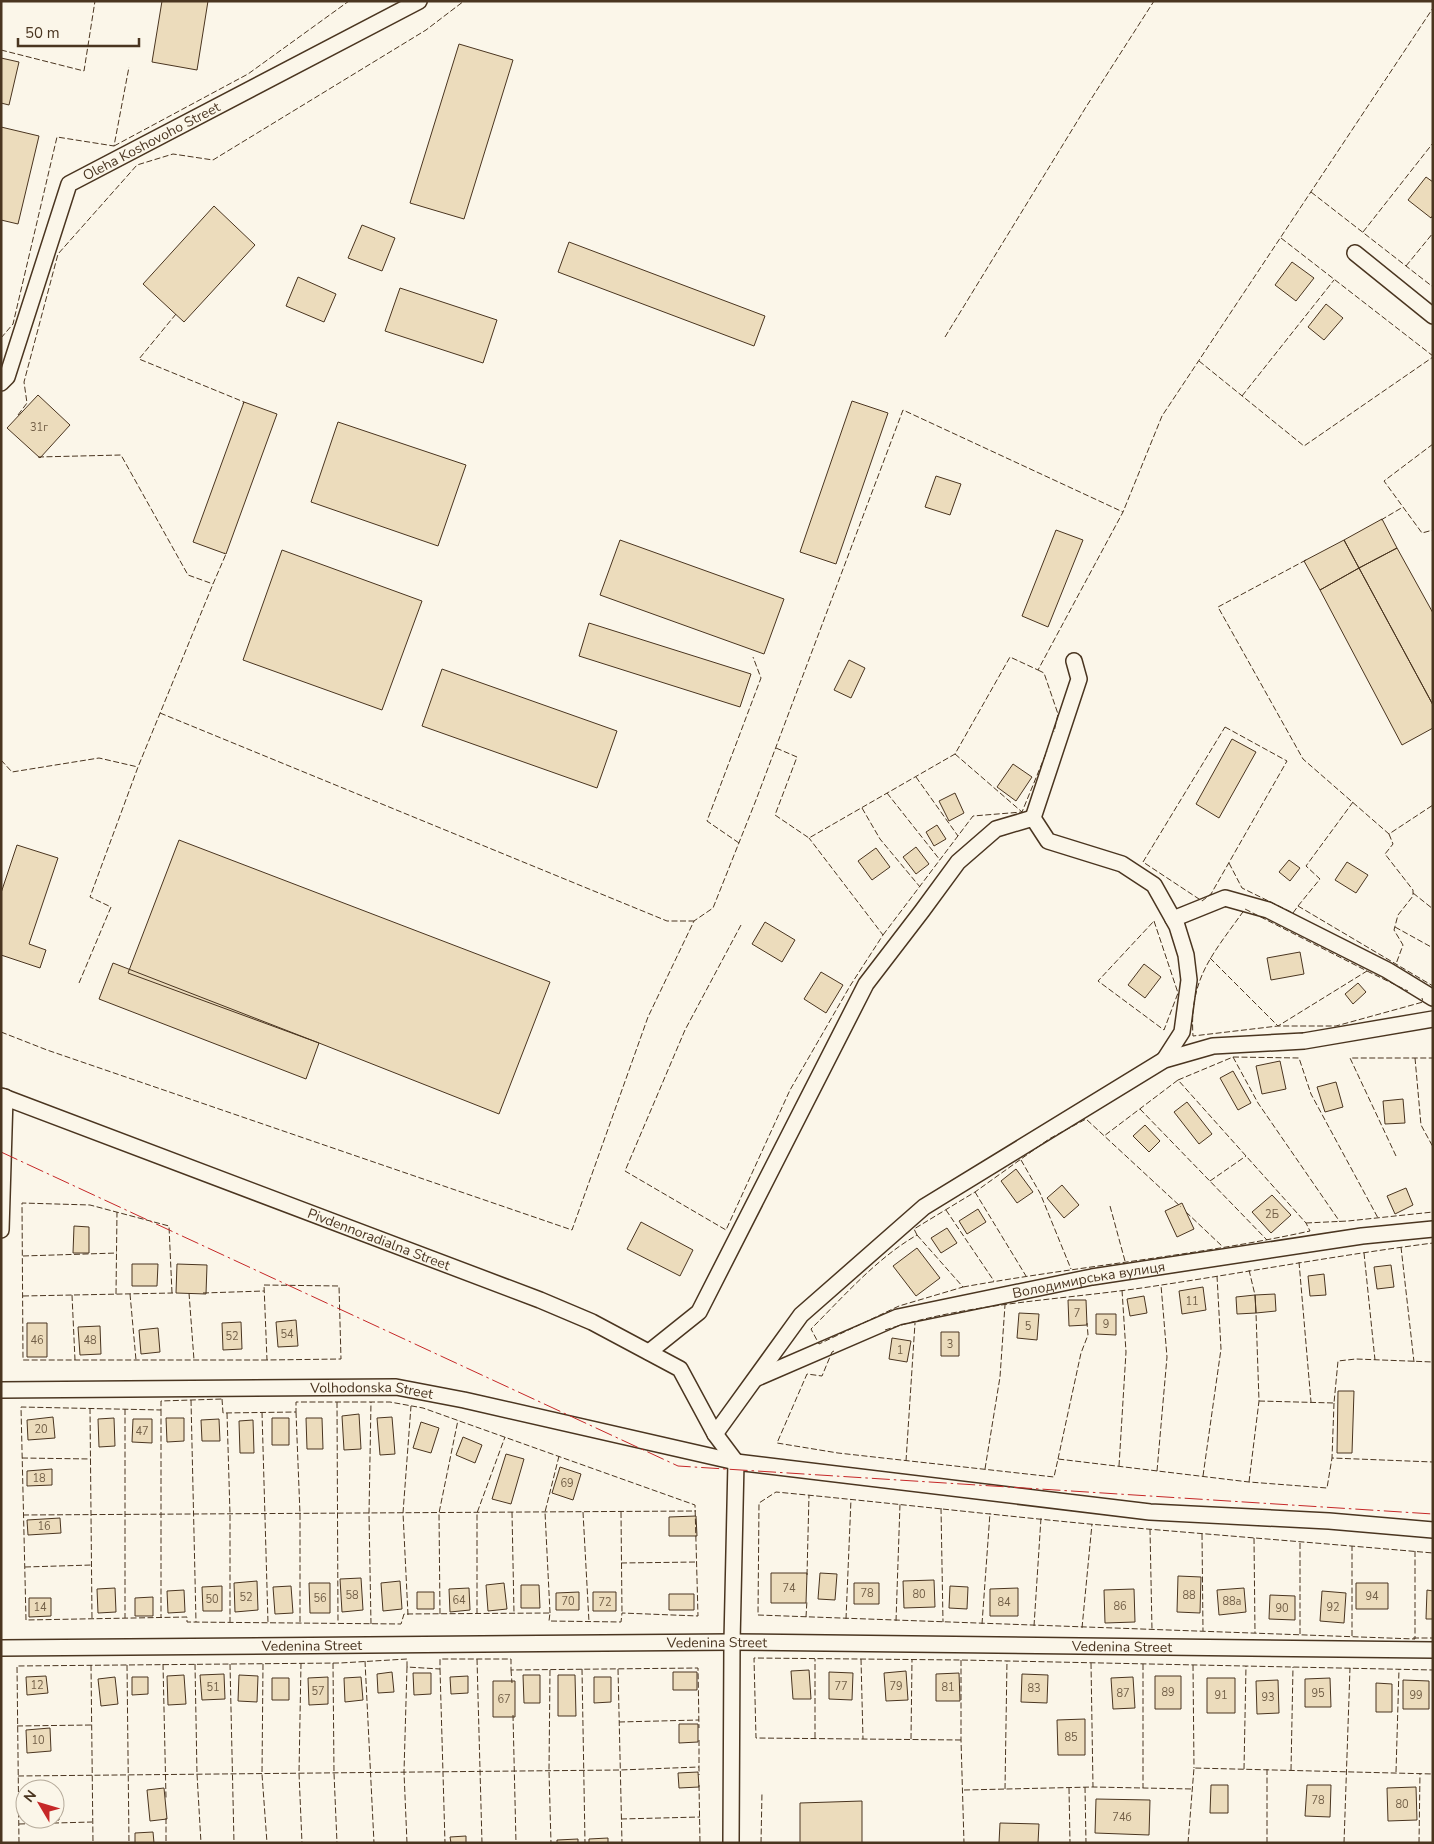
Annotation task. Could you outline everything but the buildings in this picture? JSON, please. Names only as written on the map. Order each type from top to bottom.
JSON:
[{"type":"street","name":"Oleha Koshovoho Street","points":[[1,383],[7,378],[69,184],[420,1]]},
{"type":"street","points":[[1355,253],[1433,316]]},
{"type":"street","points":[[1033,818],[1079,679],[1074,660]]},
{"type":"street","points":[[1033,818],[1048,841],[1122,864],[1154,885],[1177,926],[1186,955],[1189,980],[1182,1032],[1164,1060]]},
{"type":"street","points":[[648,1352],[700,1312],[866,984],[958,862],[996,829],[1033,818]]},
{"type":"street","points":[[1173,919],[1225,898],[1268,910],[1388,970],[1433,998]]},
{"type":"street","points":[[715,1434],[801,1315],[924,1207],[1164,1060],[1213,1046],[1304,1041],[1433,1019]]},
{"type":"street","points":[[1,1230],[3,1096]]},
{"type":"street","name":"Pivdennoradialna Street","points":[[3,1096],[540,1300],[592,1322],[680,1369],[715,1434],[736,1462]]},
{"type":"street","name":"Володимирська вулиця","points":[[756,1378],[898,1317],[1092,1277],[1362,1236],[1433,1229]]},
{"type":"street","name":"Volhodonska Street","points":[[1,1390],[396,1387],[464,1400],[736,1462]]},
{"type":"street","points":[[732,1843],[732,1642],[736,1462],[1150,1512],[1329,1521],[1433,1530]]},
{"type":"street","name":"Vedenina Street","points":[[1,1648],[732,1642],[1433,1650]]},
{"type":"fence","points":[[1,50],[84,71],[95,1]]},
{"type":"fence","points":[[114,146],[248,74],[349,1]]},
{"type":"fence","points":[[18,415],[27,403],[24,382],[58,254],[137,165],[173,154],[213,160],[426,30],[464,1]]},
{"type":"fence","points":[[945,337],[1086,107],[1154,1]]},
{"type":"fence","points":[[776,748],[797,757],[775,815],[809,838],[955,754],[1010,657],[1038,670],[1123,512],[1162,416],[1433,8]]},
{"type":"fence","points":[[1,338],[13,324],[57,137],[114,146],[129,67]]},
{"type":"fence","points":[[1363,232],[1433,143]]},
{"type":"fence","points":[[1311,192],[1433,287]]},
{"type":"fence","points":[[1406,266],[1433,233]]},
{"type":"fence","points":[[1281,238],[1433,356]]},
{"type":"fence","points":[[1242,396],[1334,280]]},
{"type":"fence","points":[[176,314],[139,359],[244,402],[243,404]]},
{"type":"fence","points":[[1199,361],[1304,446],[1433,357]]},
{"type":"fence","points":[[1,1032],[47,1050],[572,1230],[648,1017],[694,921],[713,908],[756,800],[903,410],[1123,512]]},
{"type":"fence","points":[[1433,444],[1384,481],[1422,533],[1433,530]]},
{"type":"fence","points":[[38,457],[121,455],[188,575],[213,584]]},
{"type":"fence","points":[[1381,520],[1403,507]]},
{"type":"fence","points":[[79,983],[111,907],[90,897],[138,767],[226,554],[224,553]]},
{"type":"fence","points":[[1306,560],[1218,607],[1303,759],[1389,834],[1433,805]]},
{"type":"fence","points":[[739,843],[707,821],[761,678],[753,657]]},
{"type":"fence","points":[[1038,670],[1044,673],[1058,714],[1054,732]]},
{"type":"fence","points":[[160,713],[667,921],[694,921]]},
{"type":"fence","points":[[1225,727],[1287,761],[1211,894],[1202,901],[1143,862],[1225,727]]},
{"type":"fence","points":[[883,935],[973,816],[1022,812],[1047,751]]},
{"type":"fence","points":[[955,754],[1022,812]]},
{"type":"fence","points":[[1,760],[12,772],[99,758],[138,767]]},
{"type":"fence","points":[[916,777],[958,836]]},
{"type":"fence","points":[[887,793],[940,860]]},
{"type":"fence","points":[[1298,906],[1320,879],[1306,866],[1353,802]]},
{"type":"fence","points":[[862,808],[880,839],[920,887]]},
{"type":"fence","points":[[1389,834],[1393,844],[1385,854],[1413,890],[1413,896],[1398,915],[1394,930],[1403,945],[1396,964]]},
{"type":"fence","points":[[741,925],[685,1030],[625,1171],[726,1230],[790,1090],[850,986],[883,935],[809,838]]},
{"type":"fence","points":[[1229,863],[1242,888],[1293,913],[1298,906],[1433,986]]},
{"type":"fence","points":[[1413,893],[1433,909]]},
{"type":"fence","points":[[1210,958],[1278,1026],[1367,971],[1245,909],[1213,954],[1206,968],[1199,982],[1195,998],[1193,1036],[1278,1026],[1336,1026],[1423,1002],[1422,998]]},
{"type":"fence","points":[[1154,921],[1178,993],[1164,1030],[1098,981],[1154,921]]},
{"type":"fence","points":[[1395,927],[1433,948]]},
{"type":"fence","points":[[1367,971],[1408,991]]},
{"type":"fence","points":[[1233,1057],[1299,1058],[1311,1094],[1378,1218]]},
{"type":"fence","points":[[1178,1080],[1233,1057],[1258,1103],[1340,1222]]},
{"type":"fence","points":[[1396,1156],[1350,1058],[1433,1058]]},
{"type":"fence","points":[[1415,1058],[1421,1125],[1433,1147]]},
{"type":"fence","points":[[963,1287],[1181,1254],[1310,1231],[1306,1223],[1178,1080],[1104,1136]]},
{"type":"fence","points":[[1140,1109],[1267,1240]]},
{"type":"fence","points":[[917,1235],[914,1229],[975,1192],[1049,1139],[1086,1119],[1181,1207]]},
{"type":"fence","points":[[1210,1181],[1246,1156]]},
{"type":"fence","points":[[1021,1160],[1040,1193],[1071,1269]]},
{"type":"fence","points":[[975,1192],[1026,1276]]},
{"type":"fence","points":[[172,1293],[169,1226],[90,1205],[22,1203],[23,1360],[267,1360]]},
{"type":"fence","points":[[1110,1206],[1125,1261]]},
{"type":"fence","points":[[946,1210],[994,1281]]},
{"type":"fence","points":[[116,1294],[117,1212]]},
{"type":"fence","points":[[1186,1212],[1223,1247]]},
{"type":"fence","points":[[1306,1223],[1348,1221],[1433,1212]]},
{"type":"fence","points":[[917,1235],[963,1287],[899,1306],[819,1344],[811,1329],[875,1266],[902,1244],[917,1235]]},
{"type":"fence","points":[[885,1330],[951,1313],[984,1307],[1121,1291],[1433,1243]]},
{"type":"fence","points":[[1401,1247],[1414,1362]]},
{"type":"fence","points":[[23,1256],[117,1253]]},
{"type":"fence","points":[[1364,1253],[1375,1360]]},
{"type":"fence","points":[[1299,1262],[1311,1402]]},
{"type":"fence","points":[[1249,1270],[1255,1295]]},
{"type":"fence","points":[[1203,1476],[1221,1349],[1217,1276]]},
{"type":"fence","points":[[264,1285],[339,1286],[341,1359],[267,1360],[264,1285]]},
{"type":"fence","points":[[1157,1471],[1167,1357],[1161,1285]]},
{"type":"fence","points":[[1119,1466],[1126,1352],[1122,1290]]},
{"type":"fence","points":[[203,1293],[264,1291]]},
{"type":"fence","points":[[23,1296],[173,1293]]},
{"type":"fence","points":[[189,1293],[194,1360]]},
{"type":"fence","points":[[130,1294],[136,1360]]},
{"type":"fence","points":[[72,1295],[75,1360]]},
{"type":"fence","points":[[985,1469],[1000,1377],[1005,1305]]},
{"type":"fence","points":[[1249,1482],[1259,1401],[1256,1313]]},
{"type":"fence","points":[[906,1461],[915,1323]]},
{"type":"fence","points":[[1058,1459],[1081,1353],[1088,1335],[1087,1323]]},
{"type":"fence","points":[[834,1351],[822,1376],[807,1374],[777,1443],[838,1453],[1054,1477],[1058,1459],[1249,1482],[1327,1488],[1332,1458]]},
{"type":"fence","points":[[1259,1401],[1334,1403],[1338,1361],[1356,1359],[1433,1362]]},
{"type":"fence","points":[[222,1399],[223,1413],[296,1412],[296,1402],[390,1402],[423,1408],[695,1505],[698,1616],[622,1613],[621,1622],[549,1621],[550,1613],[404,1614],[401,1624],[187,1622],[187,1617],[26,1620],[21,1407],[161,1410],[161,1401],[222,1399]]},
{"type":"fence","points":[[191,1400],[196,1622]]},
{"type":"fence","points":[[337,1402],[338,1623]]},
{"type":"fence","points":[[371,1402],[369,1514],[371,1624]]},
{"type":"fence","points":[[1334,1403],[1332,1458],[1433,1462]]},
{"type":"fence","points":[[408,1615],[403,1513],[411,1406]]},
{"type":"fence","points":[[90,1408],[92,1619]]},
{"type":"fence","points":[[125,1409],[125,1618]]},
{"type":"fence","points":[[161,1410],[161,1617]]},
{"type":"fence","points":[[262,1412],[268,1623]]},
{"type":"fence","points":[[296,1412],[300,1514],[300,1623]]},
{"type":"fence","points":[[227,1413],[230,1514],[230,1622]]},
{"type":"fence","points":[[440,1614],[439,1513],[458,1420]]},
{"type":"fence","points":[[477,1614],[477,1513],[505,1437]]},
{"type":"fence","points":[[550,1613],[545,1512],[559,1456]]},
{"type":"fence","points":[[22,1458],[91,1459]]},
{"type":"fence","points":[[1415,1551],[1415,1639],[758,1615],[759,1503],[776,1492],[1089,1524],[1390,1549],[1433,1553]]},
{"type":"fence","points":[[807,1575],[809,1495]]},
{"type":"fence","points":[[846,1619],[851,1499]]},
{"type":"fence","points":[[896,1621],[900,1504]]},
{"type":"fence","points":[[941,1508],[943,1622]]},
{"type":"fence","points":[[23,1515],[696,1511]]},
{"type":"fence","points":[[512,1512],[514,1613]]},
{"type":"fence","points":[[583,1512],[589,1622]]},
{"type":"fence","points":[[621,1512],[622,1613]]},
{"type":"fence","points":[[982,1624],[990,1513]]},
{"type":"fence","points":[[1034,1626],[1041,1518]]},
{"type":"fence","points":[[1082,1628],[1092,1524]]},
{"type":"fence","points":[[1150,1529],[1152,1630]]},
{"type":"fence","points":[[1202,1534],[1203,1631]]},
{"type":"fence","points":[[1254,1538],[1255,1633]]},
{"type":"fence","points":[[1300,1542],[1300,1634]]},
{"type":"fence","points":[[1352,1546],[1352,1636]]},
{"type":"fence","points":[[621,1563],[697,1562]]},
{"type":"fence","points":[[25,1567],[92,1565]]},
{"type":"fence","points":[[806,1617],[807,1600]]},
{"type":"fence","points":[[1413,1638],[1433,1638]]},
{"type":"fence","points":[[961,1740],[756,1738],[754,1658],[961,1660],[1433,1670]]},
{"type":"fence","points":[[19,1843],[17,1666],[340,1663],[407,1659],[407,1667],[440,1669],[440,1659],[511,1659],[511,1670],[698,1668],[699,1728]]},
{"type":"fence","points":[[477,1659],[482,1843]]},
{"type":"fence","points":[[815,1659],[815,1738]]},
{"type":"fence","points":[[861,1659],[863,1739]]},
{"type":"fence","points":[[911,1739],[912,1660]]},
{"type":"fence","points":[[961,1660],[964,1843]]},
{"type":"fence","points":[[365,1661],[374,1843]]},
{"type":"fence","points":[[1005,1789],[1007,1661]]},
{"type":"fence","points":[[301,1663],[299,1773],[302,1843]]},
{"type":"fence","points":[[333,1663],[337,1843]]},
{"type":"fence","points":[[1091,1663],[1093,1787]]},
{"type":"fence","points":[[163,1664],[166,1798]]},
{"type":"fence","points":[[195,1664],[197,1774],[201,1843]]},
{"type":"fence","points":[[230,1664],[234,1843]]},
{"type":"fence","points":[[263,1664],[262,1774],[267,1843]]},
{"type":"fence","points":[[1143,1664],[1143,1788]]},
{"type":"fence","points":[[91,1665],[93,1843]]},
{"type":"fence","points":[[127,1665],[129,1843]]},
{"type":"fence","points":[[1193,1665],[1194,1768]]},
{"type":"fence","points":[[1244,1769],[1246,1666]]},
{"type":"fence","points":[[407,1667],[404,1772],[407,1843]]},
{"type":"fence","points":[[1291,1770],[1293,1667]]},
{"type":"fence","points":[[1344,1843],[1350,1668]]},
{"type":"fence","points":[[440,1669],[445,1843]]},
{"type":"fence","points":[[582,1669],[585,1843]]},
{"type":"fence","points":[[618,1669],[622,1843]]},
{"type":"fence","points":[[1396,1772],[1399,1669]]},
{"type":"fence","points":[[511,1670],[512,1683]]},
{"type":"fence","points":[[550,1670],[549,1771],[551,1843]]},
{"type":"fence","points":[[513,1715],[516,1843]]},
{"type":"fence","points":[[619,1722],[699,1720]]},
{"type":"fence","points":[[17,1726],[91,1725]]},
{"type":"fence","points":[[699,1740],[699,1775]]},
{"type":"fence","points":[[18,1776],[620,1770],[699,1767]]},
{"type":"fence","points":[[1188,1843],[1194,1768],[1433,1774]]},
{"type":"fence","points":[[1267,1769],[1267,1843]]},
{"type":"fence","points":[[1419,1843],[1420,1773]]},
{"type":"fence","points":[[699,1785],[700,1843]]},
{"type":"fence","points":[[1085,1787],[1086,1843]]},
{"type":"fence","points":[[964,1790],[1093,1787],[1192,1789]]},
{"type":"fence","points":[[1069,1788],[1070,1843]]},
{"type":"fence","points":[[761,1843],[762,1792]]},
{"type":"fence","points":[[621,1819],[700,1817]]},
{"type":"fence","points":[[166,1818],[166,1843]]},
{"type":"fence","points":[[65,1823],[92,1822]]},
{"type":"power","points":[[1,1152],[678,1466],[1433,1514]]}]
